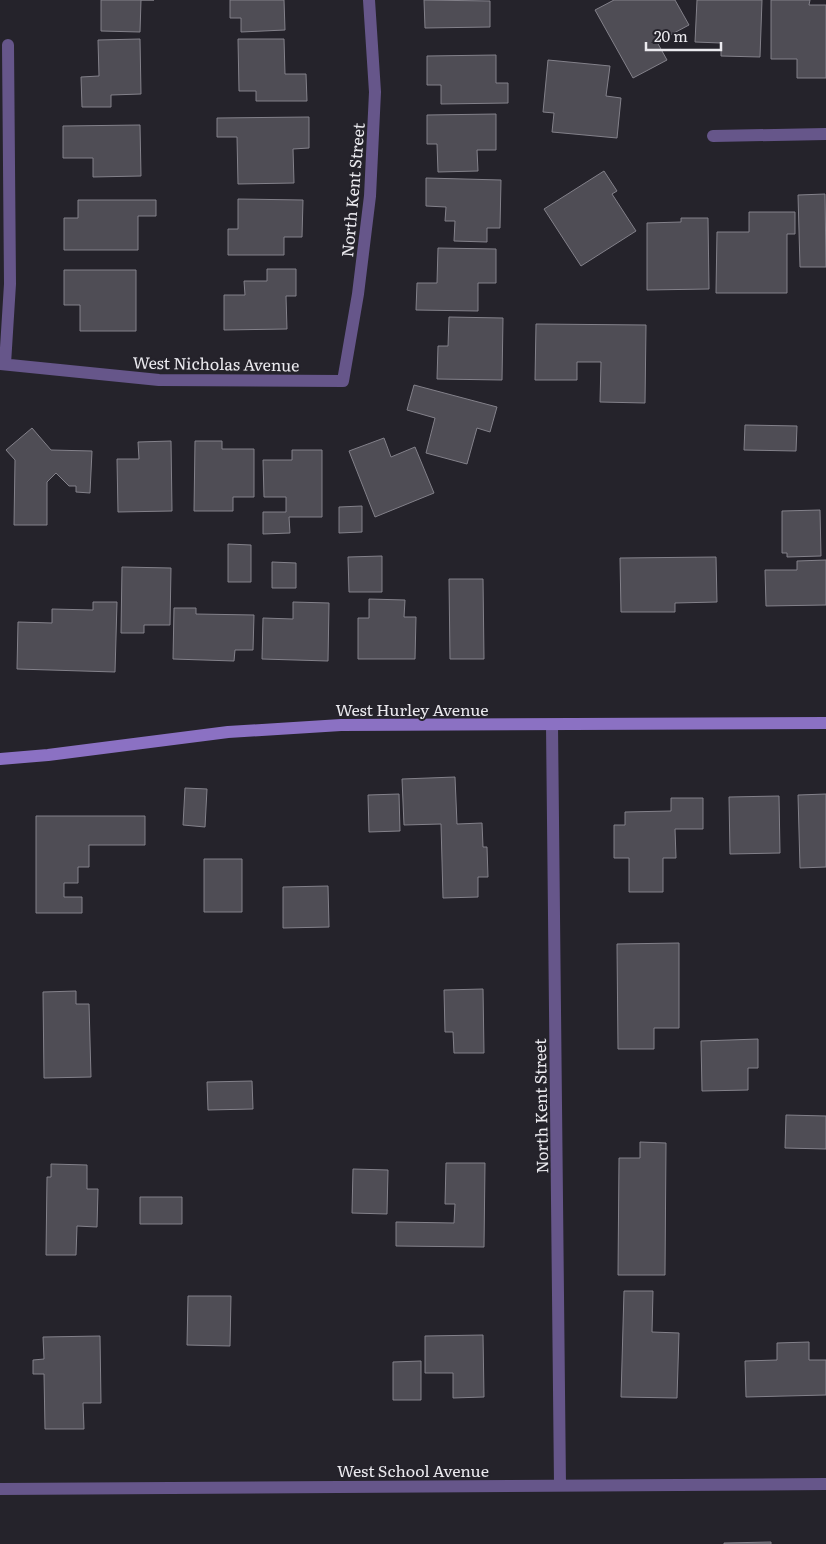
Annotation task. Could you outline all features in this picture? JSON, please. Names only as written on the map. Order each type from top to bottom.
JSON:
[{"type":"street","name":"North Kent Street","points":[[343,381],[358,294],[370,196],[376,92],[369,0]]},
{"type":"street","points":[[2,364],[10,284],[8,45]]},
{"type":"street","points":[[713,136],[826,134]]},
{"type":"street","name":"West Nicholas Avenue","points":[[2,364],[159,380],[343,381]]},
{"type":"street","name":"West Hurley Avenue","points":[[0,759],[48,755],[228,732],[341,725],[826,723]]},
{"type":"street","name":"North Kent Street","points":[[552,725],[560,1486]]},
{"type":"street","name":"West School Avenue","points":[[0,1489],[826,1484]]},
{"type":"building","points":[[101,0],[141,0],[140,32],[101,31]]},
{"type":"building","points":[[230,0],[284,0],[285,30],[241,32],[241,18],[230,18]]},
{"type":"building","points":[[424,0],[490,1],[490,27],[425,28]]},
{"type":"building","points":[[614,0],[675,0],[689,25],[657,42],[667,60],[633,78],[595,10]]},
{"type":"building","points":[[697,0],[762,0],[760,57],[721,56],[721,43],[695,42]]},
{"type":"building","points":[[771,0],[810,0],[809,5],[826,5],[826,78],[797,78],[797,59],[771,59]]},
{"type":"building","points":[[140,39],[141,94],[111,95],[111,107],[82,107],[81,77],[99,76],[98,40]]},
{"type":"building","points":[[238,39],[284,39],[285,74],[306,74],[307,101],[256,101],[256,91],[239,91]]},
{"type":"building","points":[[496,55],[496,83],[508,83],[508,103],[441,104],[441,85],[427,85],[427,56]]},
{"type":"building","points":[[548,60],[610,66],[606,96],[621,98],[617,138],[552,132],[554,113],[543,112]]},
{"type":"building","points":[[496,114],[496,150],[477,150],[478,171],[438,172],[437,144],[427,144],[427,115]]},
{"type":"building","points":[[309,117],[309,148],[293,149],[294,183],[238,184],[237,137],[217,137],[217,118]]},
{"type":"building","points":[[140,125],[141,176],[93,177],[93,158],[63,158],[63,126]]},
{"type":"building","points":[[604,171],[617,191],[612,194],[636,231],[581,266],[544,209]]},
{"type":"building","points":[[426,178],[501,180],[500,228],[487,228],[487,242],[454,241],[455,221],[445,221],[446,207],[426,206]]},
{"type":"building","points":[[825,194],[826,267],[800,267],[798,195]]},
{"type":"building","points":[[238,199],[303,200],[302,237],[284,237],[284,255],[228,255],[228,229],[238,229]]},
{"type":"building","points":[[78,200],[156,200],[156,216],[138,216],[138,250],[64,250],[64,218],[78,218]]},
{"type":"building","points":[[749,212],[795,212],[795,234],[787,234],[787,293],[716,293],[717,232],[749,232]]},
{"type":"building","points":[[681,218],[708,218],[709,289],[647,290],[647,223],[681,222]]},
{"type":"building","points":[[438,248],[496,249],[496,283],[478,283],[478,311],[416,310],[417,283],[437,283]]},
{"type":"building","points":[[267,269],[296,269],[296,296],[286,296],[287,329],[224,330],[224,295],[245,295],[244,281],[267,281]]},
{"type":"building","points":[[64,270],[136,270],[136,331],[80,331],[80,305],[64,305]]},
{"type":"building","points":[[449,317],[503,318],[502,380],[437,379],[438,346],[448,346]]},
{"type":"building","points":[[536,324],[646,325],[645,403],[600,402],[601,362],[577,362],[577,380],[535,380]]},
{"type":"building","points":[[414,385],[497,407],[490,432],[477,428],[467,464],[426,453],[435,418],[407,410]]},
{"type":"building","points":[[745,425],[797,426],[796,451],[744,450]]},
{"type":"building","points":[[32,428],[51,450],[92,451],[90,493],[76,492],[76,486],[69,486],[56,473],[47,482],[47,525],[14,525],[15,460],[6,450]]},
{"type":"building","points":[[384,438],[391,457],[415,447],[434,493],[375,517],[349,451]]},
{"type":"building","points":[[171,441],[172,511],[118,512],[117,459],[139,459],[138,442]]},
{"type":"building","points":[[195,441],[222,441],[222,449],[254,449],[254,497],[233,497],[233,511],[194,511]]},
{"type":"building","points":[[292,450],[322,450],[322,517],[289,517],[290,533],[263,534],[263,512],[286,512],[286,497],[264,497],[263,460],[292,460]]},
{"type":"building","points":[[362,506],[362,532],[339,533],[339,507]]},
{"type":"building","points":[[820,510],[821,556],[787,557],[787,553],[782,553],[782,511]]},
{"type":"building","points":[[228,544],[251,545],[251,582],[228,582]]},
{"type":"building","points":[[382,556],[382,592],[349,592],[348,557]]},
{"type":"building","points":[[716,557],[717,602],[675,603],[675,612],[621,612],[620,558]]},
{"type":"building","points":[[826,560],[826,605],[766,606],[765,570],[797,570],[797,561]]},
{"type":"building","points":[[272,562],[296,563],[296,588],[272,588]]},
{"type":"building","points":[[122,567],[171,568],[170,625],[144,625],[144,633],[121,633]]},
{"type":"building","points":[[449,579],[483,579],[484,659],[450,659]]},
{"type":"building","points":[[369,599],[405,600],[404,617],[416,617],[415,659],[358,659],[358,618],[369,618]]},
{"type":"building","points":[[93,602],[117,602],[115,672],[17,669],[18,622],[52,623],[52,609],[93,610]]},
{"type":"building","points":[[293,602],[329,603],[328,661],[262,659],[263,618],[293,619]]},
{"type":"building","points":[[174,608],[196,608],[196,614],[254,615],[253,650],[235,650],[234,661],[173,659]]},
{"type":"building","points":[[455,777],[457,824],[482,823],[483,847],[487,847],[488,877],[478,877],[478,897],[443,898],[441,824],[404,825],[402,779]]},
{"type":"building","points":[[185,788],[207,789],[205,827],[183,825]]},
{"type":"building","points":[[399,794],[400,831],[369,832],[368,795]]},
{"type":"building","points":[[826,794],[826,867],[800,868],[798,795]]},
{"type":"building","points":[[779,796],[780,853],[730,854],[729,797]]},
{"type":"building","points":[[671,798],[703,798],[703,829],[675,829],[676,858],[663,858],[663,892],[629,892],[629,858],[614,858],[614,825],[625,825],[625,812],[671,811]]},
{"type":"building","points":[[36,816],[145,816],[145,845],[89,845],[89,867],[78,867],[78,883],[64,883],[64,897],[82,897],[82,913],[36,913]]},
{"type":"building","points":[[204,859],[242,859],[242,912],[204,912]]},
{"type":"building","points":[[328,886],[329,927],[283,928],[283,887]]},
{"type":"building","points":[[679,943],[679,1028],[654,1028],[654,1049],[618,1049],[617,944]]},
{"type":"building","points":[[483,989],[484,1053],[454,1053],[453,1032],[445,1032],[444,990]]},
{"type":"building","points":[[76,991],[76,1004],[89,1004],[91,1077],[44,1078],[43,992]]},
{"type":"building","points":[[758,1039],[758,1068],[748,1068],[748,1090],[702,1091],[701,1041]]},
{"type":"building","points":[[252,1081],[253,1109],[208,1110],[207,1082]]},
{"type":"building","points":[[786,1115],[826,1116],[826,1149],[785,1148]]},
{"type":"building","points":[[640,1142],[666,1143],[665,1275],[618,1275],[619,1158],[640,1158]]},
{"type":"building","points":[[446,1163],[485,1163],[484,1247],[396,1246],[396,1222],[454,1223],[455,1204],[445,1204]]},
{"type":"building","points":[[51,1164],[87,1165],[87,1189],[98,1189],[97,1227],[77,1226],[76,1255],[46,1255],[47,1177],[51,1177]]},
{"type":"building","points":[[353,1169],[388,1170],[387,1214],[352,1213]]},
{"type":"building","points":[[140,1197],[182,1197],[182,1224],[140,1224]]},
{"type":"building","points":[[624,1291],[653,1291],[652,1332],[679,1333],[677,1398],[621,1397]]},
{"type":"building","points":[[188,1296],[231,1296],[230,1346],[187,1345]]},
{"type":"building","points":[[483,1335],[484,1397],[453,1398],[453,1373],[425,1373],[425,1336]]},
{"type":"building","points":[[100,1336],[101,1403],[83,1403],[84,1429],[45,1429],[44,1374],[33,1374],[33,1360],[44,1359],[43,1337]]},
{"type":"building","points":[[809,1342],[809,1360],[826,1360],[826,1395],[746,1397],[745,1361],[777,1360],[777,1343]]},
{"type":"building","points":[[421,1361],[421,1400],[393,1400],[393,1362]]},
{"type":"building","points":[[771,1542],[771,1544],[724,1544],[724,1543]]}]
